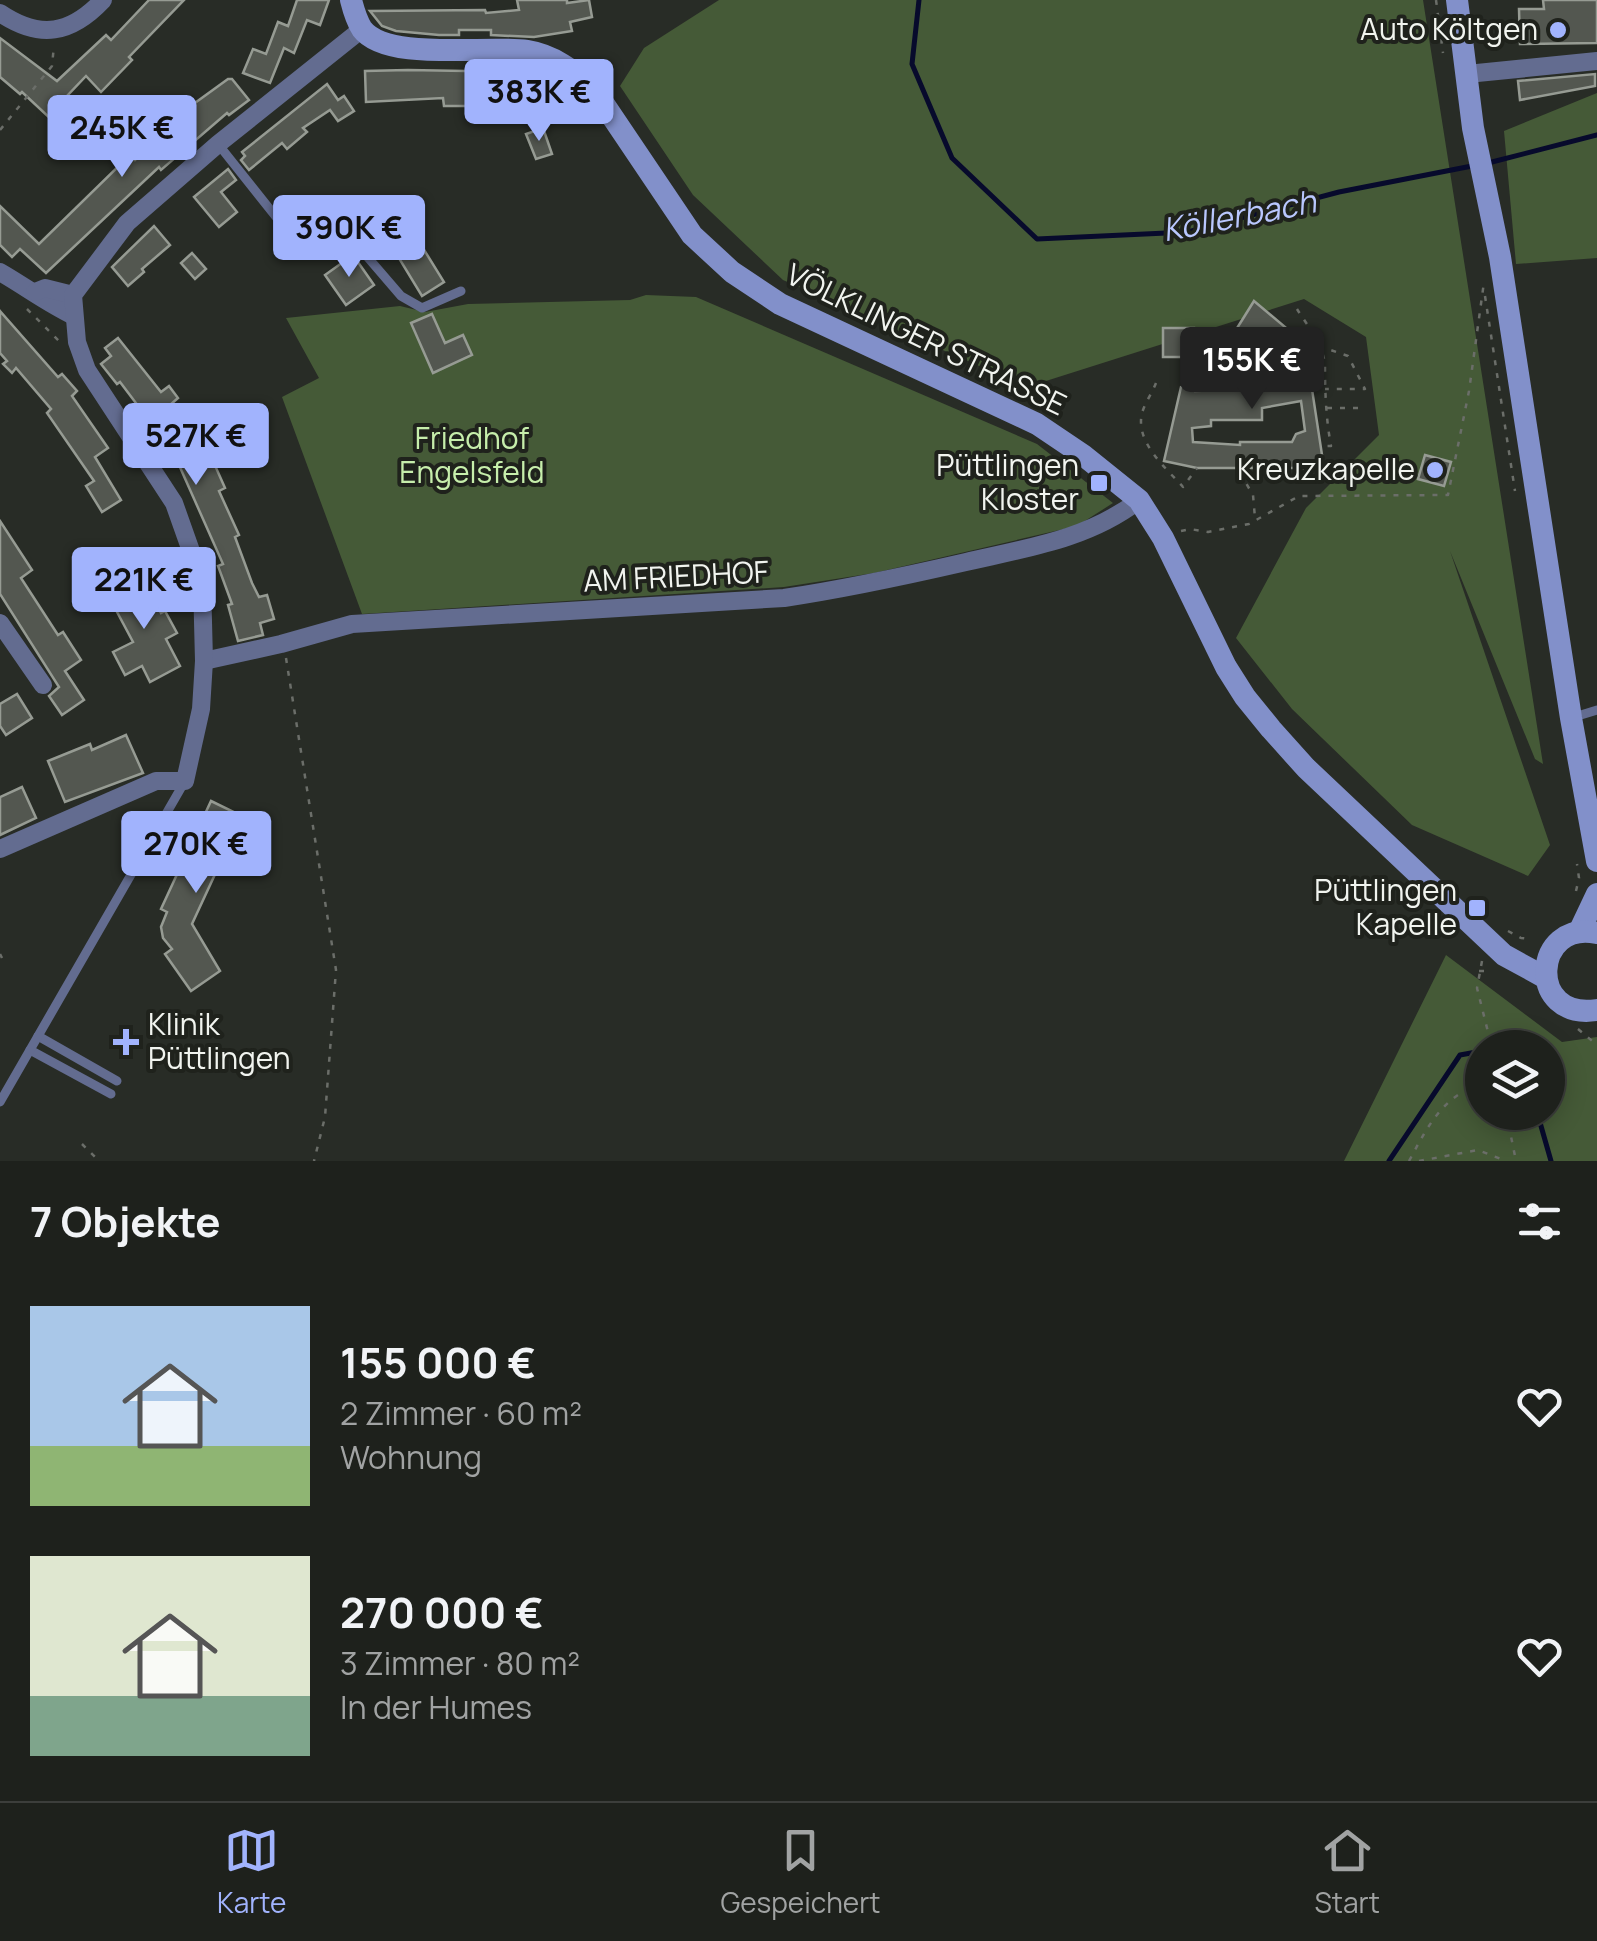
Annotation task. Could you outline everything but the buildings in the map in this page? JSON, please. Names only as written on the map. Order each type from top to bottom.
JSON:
[{"type":"street","points":[[0,13],[28,28],[55,31],[85,19],[103,0]]},
{"type":"street","points":[[0,849],[156,781],[185,781],[201,710],[202,582],[174,502],[87,370],[77,342],[73,295],[127,223],[218,144],[362,30],[351,0]]},
{"type":"street","points":[[1457,0],[1473,128],[1500,258],[1597,861]]},
{"type":"street","name":"VÖLKLINGER STRASSE","points":[[362,30],[382,43],[408,47],[528,51],[574,71],[593,88],[692,235],[732,272],[780,304],[1037,424],[1083,455],[1139,500],[1164,538],[1244,698],[1306,768],[1495,932],[1515,962],[1546,978],[1560,1003],[1575,1011],[1596,1011]]},
{"type":"street","points":[[1466,74],[1597,61]]},
{"type":"street","points":[[0,272],[34,292],[40,300],[74,316]]},
{"type":"street","points":[[34,292],[45,288],[73,295]]},
{"type":"street","name":"AM FRIEDHOF","points":[[204,661],[352,624],[784,598],[854,587],[1079,535],[1139,500]]},
{"type":"street","points":[[0,623],[44,685]]},
{"type":"street","points":[[1546,978],[1552,950],[1564,938],[1588,933],[1597,894]]},
{"type":"street","points":[[1495,932],[1508,947],[1552,950]]},
{"type":"lane","points":[[218,144],[300,246],[319,253],[345,242],[358,246],[400,296],[422,308],[461,291]]},
{"type":"lane","points":[[1571,718],[1597,710]]},
{"type":"lane","points":[[0,1102],[185,781]]},
{"type":"lane","points":[[38,1036],[118,1081]]},
{"type":"lane","points":[[30,1050],[110,1094]]},
{"type":"path","points":[[0,130],[52,66],[55,31]]},
{"type":"path","points":[[1171,533],[1190,528],[1208,532],[1256,520],[1299,496],[1448,495],[1469,390],[1484,283]]},
{"type":"path","points":[[1297,309],[1325,365],[1322,377],[1330,446],[1324,446]]},
{"type":"path","points":[[28,310],[64,347]]},
{"type":"path","points":[[1318,345],[1348,356],[1364,388],[1324,388]]},
{"type":"path","points":[[1215,348],[1223,348],[1268,384]]},
{"type":"path","points":[[1234,382],[1256,349]]},
{"type":"path","points":[[1307,381],[1322,377]]},
{"type":"path","points":[[1156,384],[1142,414],[1142,434],[1182,487],[1197,468]]},
{"type":"path","points":[[1326,408],[1360,408]]},
{"type":"path","points":[[1321,436],[1329,435]]},
{"type":"path","points":[[1240,473],[1253,495],[1256,520]]},
{"type":"path","points":[[282,644],[291,676],[336,970],[324,1117],[314,1161]]},
{"type":"path","points":[[1495,932],[1530,939]]},
{"type":"path","points":[[1479,971],[1477,988],[1488,1030]]},
{"type":"path","points":[[1592,1040],[1597,1036]]},
{"type":"path","points":[[1409,1161],[1441,1106],[1465,1091]]},
{"type":"path","points":[[1510,1130],[1516,1161]]},
{"type":"path","points":[[82,1144],[100,1161]]},
{"type":"path","points":[[1420,1161],[1478,1150],[1506,1161]]},
{"type":"green space","points":[[719,0],[1423,0],[1543,764],[1535,759],[1450,551],[1550,845],[1528,876],[1412,825],[1292,709],[1236,638],[1306,508],[1379,435],[1366,337],[1304,299],[1027,387],[783,280],[693,195],[620,86],[644,48]]},
{"type":"green space","points":[[1597,93],[1597,258],[1516,264],[1504,131]]},
{"type":"green space","name":"Friedhof Engelsfeld","points":[[646,295],[696,297],[1037,444],[1113,503],[1077,526],[874,573],[784,587],[362,614],[282,397],[319,378],[286,318],[400,306],[425,312],[468,304],[630,300]]},
{"type":"green space","points":[[1446,955],[1546,1030],[1465,1030],[1465,1130],[1565,1130],[1565,1042],[1597,1037],[1597,1161],[1344,1161]]},
{"type":"waterway","name":"Köllerbach","points":[[919,0],[912,64],[952,158],[1037,239],[1188,232],[1339,192],[1472,166]]},
{"type":"waterway","name":"Köllerbach","points":[[1488,163],[1597,135]]},
{"type":"waterway","points":[[1389,1161],[1460,1055],[1465,1054]]},
{"type":"waterway","points":[[1542,1130],[1551,1161]]},
{"type":"place","name":"Auto Költgen","points":[[1558,30]]},
{"type":"place","name":"Kreuzkapelle","points":[[1435,470]]},
{"type":"place","name":"Püttlingen Kloster","points":[[1099,483]]},
{"type":"place","name":"Püttlingen Kapelle","points":[[1477,908]]},
{"type":"place","name":"Klinik Püttlingen","points":[[126,1042]]}]
